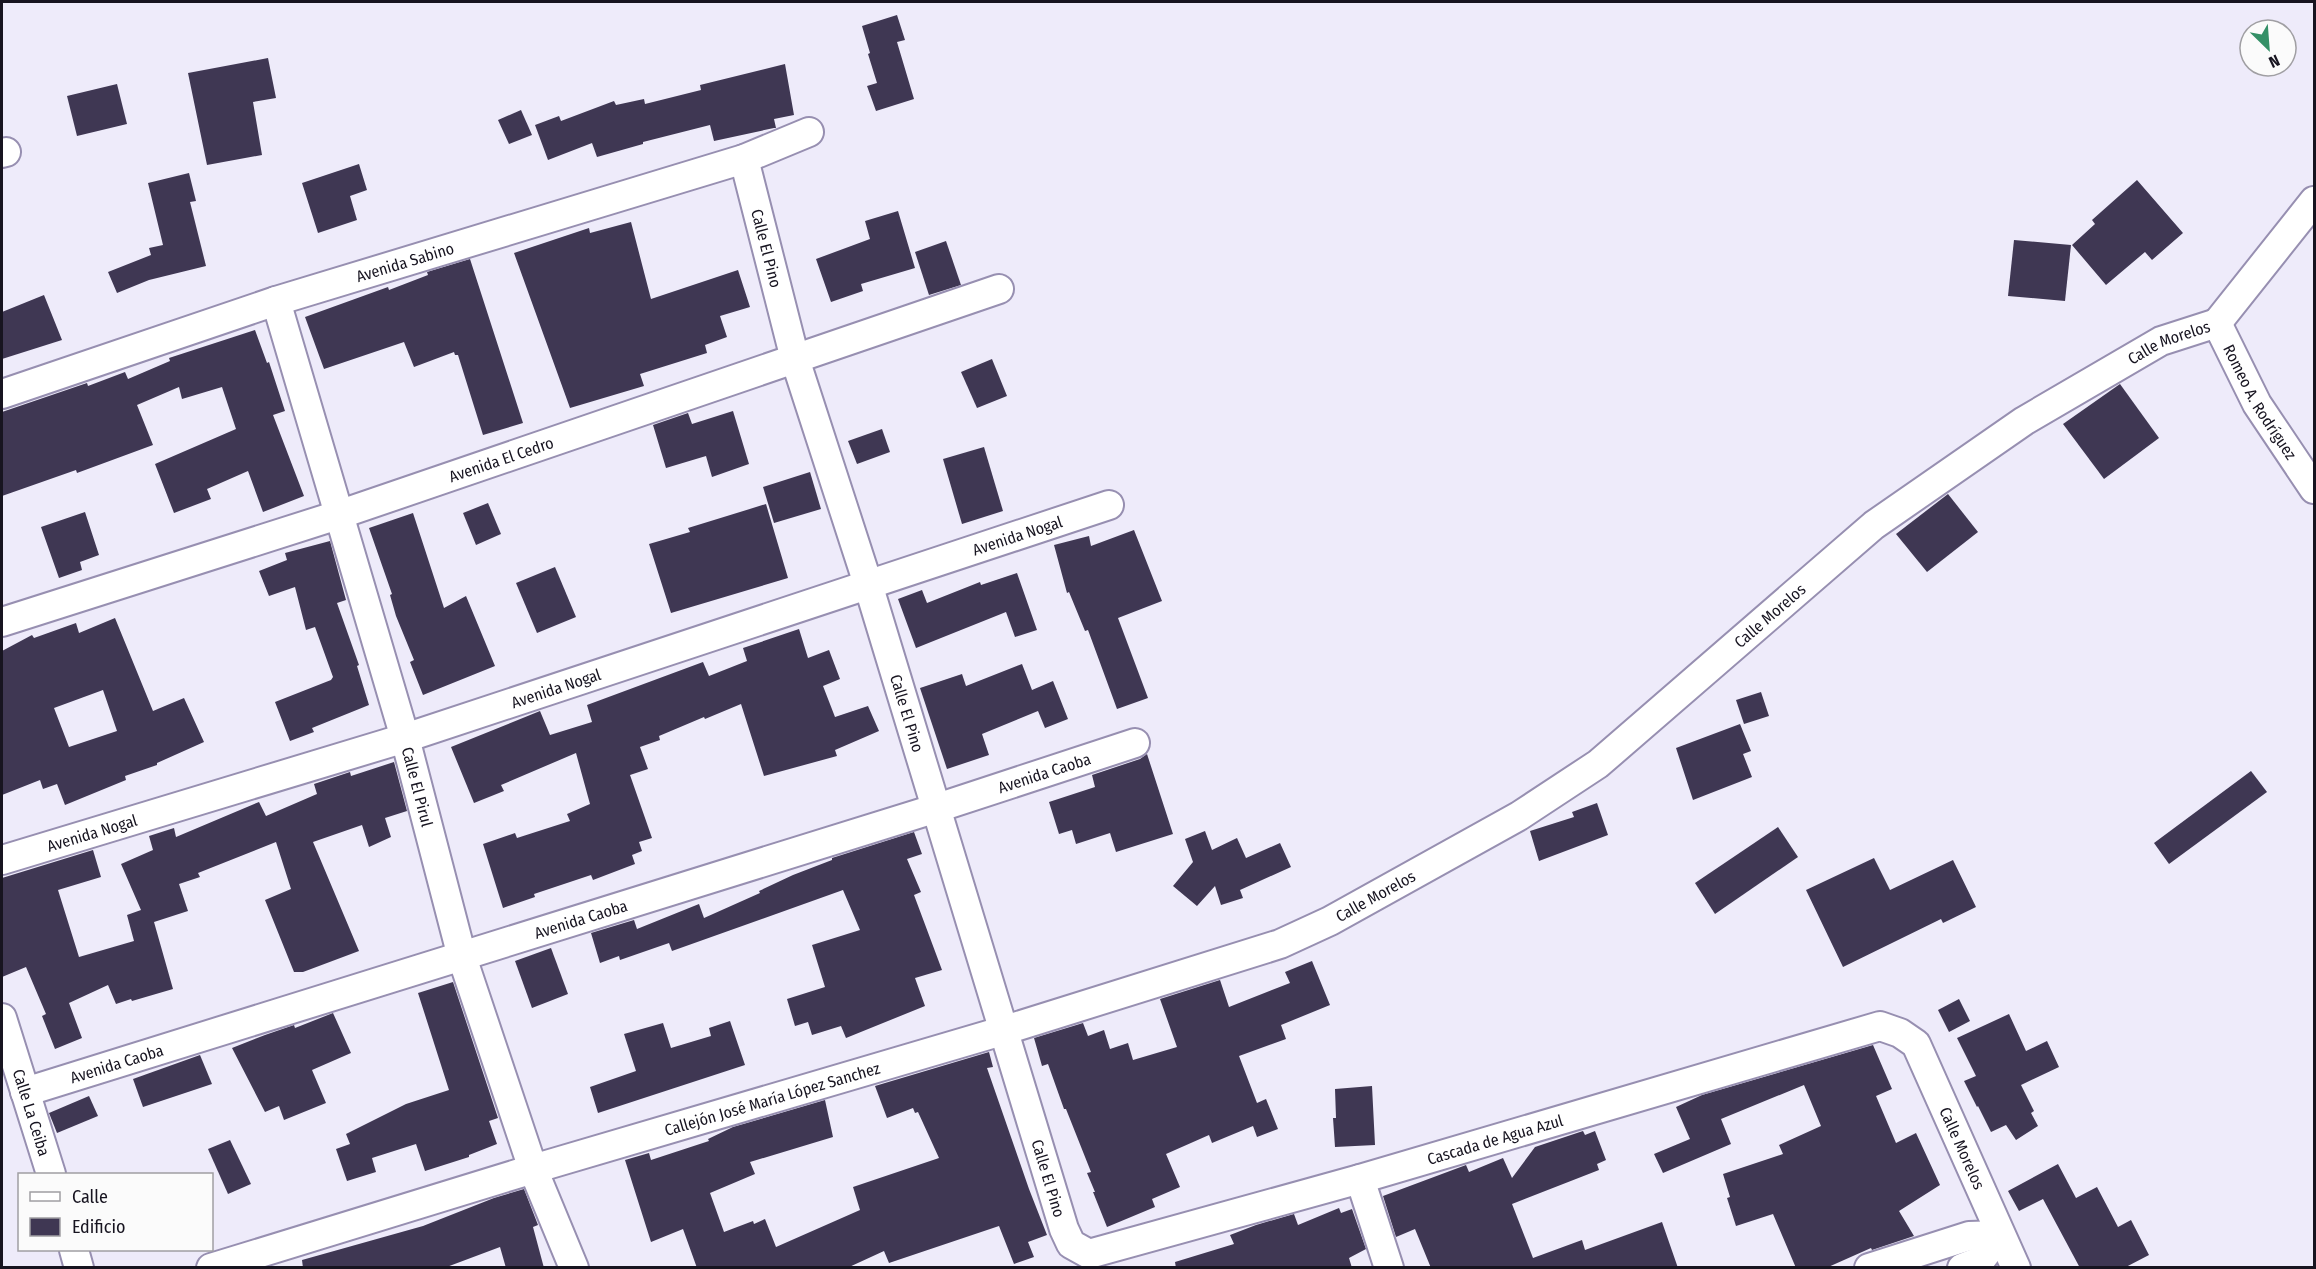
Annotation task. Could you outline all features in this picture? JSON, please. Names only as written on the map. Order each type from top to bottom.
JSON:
[{"type":"street","name":"Avenida Sabino","points":[[2,394],[276,301],[744,159],[809,132]]},
{"type":"street","name":"Calle El Pino","points":[[744,159],[795,359],[868,584],[1064,1229],[1071,1244],[1089,1254]]},
{"type":"street","points":[[2217,322],[2314,201]]},
{"type":"street","name":"Avenida El Cedro","points":[[2,622],[338,515],[999,289]]},
{"type":"street","name":"Calle El Pirul","points":[[276,301],[405,738],[462,957],[533,1169],[574,1268]]},
{"type":"street","name":"Romeo A. Rodríguez","points":[[2217,322],[2257,404],[2314,489]]},
{"type":"street","name":"Calle Morelos","points":[[1330,921],[1519,816],[1598,764],[1874,525],[2024,421],[2161,341],[2217,322]]},
{"type":"street","name":"Avenida Nogal","points":[[2,860],[405,738],[1108,504]]},
{"type":"street","name":"Avenida Caoba","points":[[25,1092],[937,808],[1135,743]]},
{"type":"street","name":"Callejón José María López Sanchez","points":[[211,1268],[533,1169],[1002,1031],[1280,944],[1330,921]]},
{"type":"street","name":"Calle La Ceiba","points":[[2,1017],[51,1173]]},
{"type":"street","name":"Cascada de Agua Azul","points":[[1089,1254],[1360,1179],[1881,1026],[1900,1033]]},
{"type":"street","name":"Calle Morelos","points":[[1900,1033],[1916,1044],[2016,1268]]},
{"type":"street","points":[[1360,1179],[1389,1268]]},
{"type":"street","points":[[1869,1268],[1969,1236],[2000,1235]]},
{"type":"street","points":[[1962,1268],[1980,1261],[2000,1235]]},
{"type":"street","points":[[74,1251],[79,1268]]},
{"type":"building","points":[[897,15],[905,40],[897,42],[914,99],[876,111],[867,86],[877,83],[862,26]]},
{"type":"building","points":[[268,58],[276,98],[253,102],[262,155],[207,165],[188,73]]},
{"type":"building","points":[[785,64],[794,115],[774,119],[776,128],[714,141],[710,125],[643,142],[643,144],[597,157],[592,143],[548,160],[535,125],[559,116],[561,121],[614,101],[616,105],[644,99],[645,104],[701,90],[700,85]]},
{"type":"building","points":[[117,84],[127,124],[77,136],[67,96]]},
{"type":"building","points":[[521,110],[532,135],[509,144],[498,120]]},
{"type":"building","points":[[359,164],[367,190],[350,196],[357,220],[318,233],[302,183]]},
{"type":"building","points":[[189,173],[196,201],[190,202],[206,266],[149,280],[117,293],[108,272],[151,255],[149,248],[163,245],[148,183]]},
{"type":"building","points":[[2137,180],[2183,233],[2152,260],[2145,252],[2106,285],[2072,245],[2095,224],[2092,220]]},
{"type":"building","points":[[898,211],[915,268],[861,284],[863,291],[831,302],[816,259],[870,239],[865,221]]},
{"type":"building","points":[[631,222],[651,299],[738,270],[750,307],[720,316],[727,337],[705,345],[707,353],[640,374],[644,386],[570,408],[514,253],[589,228],[590,233]]},
{"type":"building","points":[[2014,240],[2071,245],[2065,301],[2008,296]]},
{"type":"building","points":[[946,241],[961,285],[929,295],[915,252]]},
{"type":"building","points":[[470,259],[523,423],[483,435],[458,355],[454,352],[414,367],[404,342],[324,369],[305,317],[388,287],[389,290],[428,275],[427,272]]},
{"type":"building","points":[[44,295],[62,340],[2,359],[2,312]]},
{"type":"building","points":[[255,330],[267,363],[269,362],[285,411],[273,415],[304,496],[263,512],[248,471],[207,489],[211,499],[174,513],[155,464],[236,429],[222,387],[182,399],[179,387],[137,405],[153,445],[77,473],[76,470],[2,496],[2,412],[87,383],[88,386],[125,372],[128,379],[170,361],[169,358]]},
{"type":"building","points":[[992,359],[1007,396],[977,408],[961,372]]},
{"type":"building","points":[[2120,384],[2159,438],[2104,479],[2063,424]]},
{"type":"building","points":[[733,411],[749,464],[712,477],[706,456],[666,468],[653,425],[688,413],[692,424]]},
{"type":"building","points":[[882,429],[890,452],[857,464],[848,441]]},
{"type":"building","points":[[984,447],[1003,511],[962,524],[943,459]]},
{"type":"building","points":[[810,472],[821,509],[774,523],[763,487]]},
{"type":"building","points":[[1948,494],[1978,532],[1927,572],[1896,534]]},
{"type":"building","points":[[488,503],[501,534],[476,545],[463,513]]},
{"type":"building","points":[[766,504],[788,578],[671,613],[649,544],[690,532],[688,528]]},
{"type":"building","points":[[85,512],[99,555],[80,562],[82,570],[59,578],[41,527]]},
{"type":"building","points":[[413,513],[444,608],[466,596],[495,666],[423,695],[410,662],[414,660],[396,616],[390,595],[392,594],[369,528]]},
{"type":"building","points":[[1134,530],[1162,601],[1118,618],[1148,698],[1117,709],[1088,630],[1085,631],[1069,592],[1067,593],[1054,545],[1089,536],[1091,546]]},
{"type":"building","points":[[330,541],[346,600],[337,603],[359,665],[357,666],[369,705],[312,728],[314,732],[290,741],[275,702],[331,680],[333,677],[315,627],[306,630],[295,587],[269,596],[259,571],[287,560],[285,553]]},
{"type":"building","points":[[555,567],[576,617],[537,633],[516,583]]},
{"type":"building","points":[[1017,573],[1037,630],[1015,637],[1006,612],[916,648],[898,599],[922,590],[927,603],[980,582],[981,585]]},
{"type":"building","points":[[115,618],[153,711],[184,698],[204,742],[157,765],[125,776],[126,780],[65,805],[57,784],[43,789],[40,780],[2,795],[2,651],[32,635],[34,638],[76,623],[79,633]],"holes":[[[103,690],[117,731],[69,747],[54,708]]]},
{"type":"building","points":[[799,629],[808,658],[829,650],[840,679],[823,686],[835,717],[868,706],[879,731],[835,750],[837,756],[764,776],[741,704],[659,736],[660,740],[640,747],[648,769],[630,775],[652,838],[639,842],[642,851],[632,855],[635,864],[593,880],[591,875],[534,894],[535,897],[503,908],[483,844],[515,833],[517,838],[570,821],[567,814],[590,804],[576,753],[501,785],[504,791],[474,803],[451,747],[540,711],[550,735],[592,722],[587,705],[703,662],[709,676],[747,661],[743,648]]},
{"type":"building","points":[[1022,664],[1032,690],[1053,681],[1068,719],[1045,728],[1038,711],[982,734],[989,755],[947,769],[920,688],[962,674],[966,686]]},
{"type":"building","points":[[1761,692],[1769,716],[1744,724],[1736,700]]},
{"type":"building","points":[[1740,724],[1751,751],[1743,754],[1752,777],[1693,800],[1676,748]]},
{"type":"building","points":[[1147,754],[1173,834],[1116,852],[1110,833],[1076,844],[1072,830],[1059,834],[1049,802],[1095,787],[1092,775],[1140,759]]},
{"type":"building","points":[[394,762],[407,811],[385,818],[391,837],[369,847],[362,825],[313,842],[359,951],[303,972],[294,972],[265,900],[291,889],[276,842],[198,873],[200,877],[179,884],[188,911],[154,922],[173,989],[116,1004],[108,985],[69,1003],[82,1038],[55,1049],[42,1016],[46,1014],[26,967],[2,977],[2,878],[93,850],[101,877],[58,890],[79,957],[134,941],[127,915],[141,910],[121,864],[153,850],[149,836],[174,828],[176,837],[259,802],[266,816],[317,794],[314,784],[350,772],[351,776]]},
{"type":"building","points":[[2251,771],[2267,792],[2169,864],[2154,843]]},
{"type":"building","points":[[1597,803],[1608,835],[1539,861],[1530,831],[1574,817],[1572,812]]},
{"type":"building","points":[[1778,827],[1798,857],[1715,914],[1695,883]]},
{"type":"building","points":[[1205,831],[1212,850],[1237,838],[1246,858],[1280,843],[1291,867],[1240,890],[1243,898],[1221,905],[1215,886],[1197,906],[1173,886],[1193,862],[1185,839]]},
{"type":"building","points":[[914,832],[922,854],[907,859],[921,892],[914,895],[942,970],[915,978],[925,1006],[846,1038],[841,1026],[812,1035],[808,1022],[795,1026],[787,999],[825,987],[812,945],[860,930],[843,890],[672,951],[669,943],[620,960],[619,956],[600,963],[591,933],[634,920],[637,929],[699,904],[704,918],[760,893],[759,891],[793,875],[832,860],[832,858]]},
{"type":"building","points":[[1874,858],[1890,890],[1953,860],[1976,907],[1943,923],[1941,919],[1843,967],[1806,890]]},
{"type":"building","points":[[551,948],[568,994],[532,1008],[515,961]]},
{"type":"building","points":[[1312,961],[1330,1005],[1281,1025],[1286,1039],[1239,1056],[1257,1103],[1266,1099],[1278,1129],[1257,1137],[1253,1126],[1212,1143],[1209,1135],[1166,1154],[1180,1187],[1152,1199],[1155,1207],[1107,1227],[1087,1173],[1091,1172],[1048,1064],[1042,1066],[1034,1038],[1083,1023],[1088,1036],[1104,1030],[1110,1049],[1128,1043],[1133,1060],[1177,1047],[1160,999],[1220,980],[1229,1007],[1290,983],[1285,972]]},
{"type":"building","points":[[453,982],[498,1118],[489,1121],[497,1144],[469,1155],[469,1157],[425,1171],[416,1144],[372,1158],[376,1172],[347,1181],[336,1149],[350,1144],[346,1134],[406,1104],[449,1090],[418,993]]},
{"type":"building","points":[[1959,999],[1970,1021],[1949,1032],[1938,1010]]},
{"type":"building","points":[[333,1013],[351,1053],[312,1070],[326,1103],[284,1120],[279,1106],[265,1112],[232,1048]]},
{"type":"building","points":[[2009,1014],[2026,1051],[2047,1041],[2059,1067],[2021,1085],[2034,1111],[2031,1113],[2038,1126],[2016,1140],[2006,1125],[1991,1132],[1964,1081],[1976,1076],[1957,1038]]},
{"type":"building","points":[[730,1021],[745,1065],[598,1113],[590,1087],[636,1071],[624,1034],[663,1023],[671,1048],[711,1036],[709,1028]]},
{"type":"building","points":[[1873,1045],[1892,1089],[1876,1096],[1896,1143],[1916,1133],[1940,1185],[1899,1211],[1914,1236],[1872,1250],[1871,1248],[1826,1268],[1796,1268],[1773,1214],[1736,1226],[1727,1198],[1730,1197],[1723,1174],[1783,1154],[1779,1145],[1821,1126],[1804,1085],[1721,1119],[1731,1144],[1663,1173],[1654,1154],[1690,1139],[1676,1107],[1702,1095]]},
{"type":"building","points":[[989,1052],[993,1067],[987,1068],[1047,1235],[1028,1242],[1034,1257],[1014,1264],[999,1226],[889,1263],[884,1251],[847,1268],[697,1268],[683,1229],[651,1242],[625,1160],[649,1153],[651,1160],[709,1141],[708,1139],[733,1127],[825,1100],[833,1137],[750,1162],[755,1174],[710,1193],[724,1232],[765,1219],[776,1247],[860,1210],[853,1187],[939,1158],[918,1112],[915,1113],[913,1108],[887,1118],[875,1086]]},
{"type":"building","points":[[200,1055],[212,1084],[143,1107],[133,1079]]},
{"type":"building","points":[[1372,1086],[1375,1145],[1335,1147],[1333,1118],[1336,1118],[1335,1089]]},
{"type":"building","points":[[89,1096],[98,1116],[57,1133],[49,1113]]},
{"type":"building","points":[[1583,1131],[1585,1135],[1595,1131],[1606,1160],[1597,1164],[1599,1170],[1512,1204],[1533,1258],[1582,1240],[1585,1250],[1662,1222],[1678,1268],[1431,1268],[1415,1229],[1396,1237],[1383,1196],[1466,1165],[1469,1172],[1503,1158],[1512,1178],[1535,1147]]},
{"type":"building","points":[[230,1140],[251,1184],[228,1194],[208,1149]]},
{"type":"building","points":[[2058,1164],[2076,1198],[2097,1187],[2118,1227],[2131,1220],[2149,1255],[2124,1268],[2080,1268],[2043,1199],[2019,1211],[2008,1191]]},
{"type":"building","points":[[524,1189],[538,1225],[533,1227],[544,1268],[506,1268],[500,1247],[444,1268],[303,1268],[302,1260],[423,1226],[494,1198]]},
{"type":"building","points":[[1339,1208],[1341,1213],[1352,1209],[1366,1249],[1349,1258],[1352,1268],[1176,1268],[1175,1262],[1234,1244],[1230,1235],[1256,1225],[1294,1214],[1298,1225]]}]
